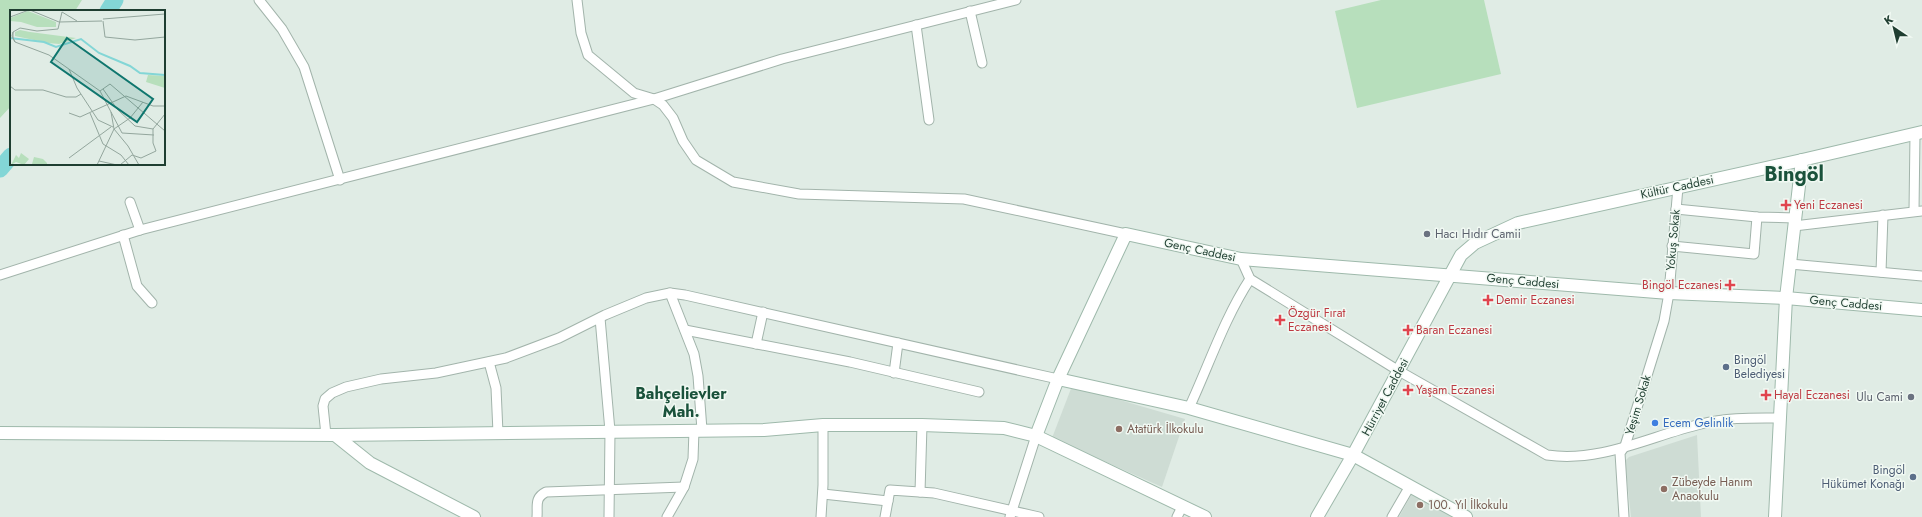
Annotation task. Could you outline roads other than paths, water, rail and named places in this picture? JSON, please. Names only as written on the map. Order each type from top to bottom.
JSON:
[{"type":"street","points":[[259,0],[282,29],[304,67],[340,180]]},
{"type":"street","points":[[577,0],[581,33],[588,55],[634,93],[654,99],[663,105],[674,118],[683,142],[696,160],[733,182],[799,194],[964,199],[1126,234],[1058,379],[1036,436],[1011,513]]},
{"type":"street","points":[[0,275],[140,230],[654,99],[782,59],[1016,0]]},
{"type":"street","points":[[970,11],[982,63]]},
{"type":"street","points":[[916,25],[929,120]]},
{"type":"street","points":[[1676,210],[1795,222],[1918,211],[1919,133]]},
{"type":"street","name":"Kültür Caddesi","points":[[1450,276],[1461,255],[1475,243],[1518,223],[1919,133]]},
{"type":"street","points":[[1775,517],[1786,298],[1802,160]]},
{"type":"street","name":"Yokuş Sokak","points":[[1669,293],[1678,187]]},
{"type":"street","points":[[130,202],[140,230]]},
{"type":"street","points":[[1881,272],[1883,215]]},
{"type":"street","points":[[1672,246],[1754,254],[1757,217]]},
{"type":"street","name":"Genç Caddesi","points":[[1126,234],[1241,259],[1669,293],[1786,298],[1922,310]]},
{"type":"street","points":[[123,235],[136,286],[152,303]]},
{"type":"street","points":[[1241,259],[1250,279],[1399,370],[1547,455],[1563,457],[1592,456],[1703,423],[1734,418],[1780,418]]},
{"type":"street","points":[[1790,264],[1922,276]]},
{"type":"street","name":"Hürriyet Caddesi","points":[[1318,517],[1450,276]]},
{"type":"street","points":[[1189,408],[1207,370],[1234,303],[1250,279]]},
{"type":"street","points":[[667,517],[684,487],[693,459],[698,430],[698,376],[694,354],[670,293]]},
{"type":"street","points":[[474,517],[370,463],[331,435],[323,406],[325,399],[332,393],[346,386],[436,373],[506,358],[559,338],[646,298],[670,293],[763,312],[1189,408],[1353,455],[1466,517]]},
{"type":"street","name":"Yeşim Sokak","points":[[1624,517],[1620,453],[1626,446],[1664,321],[1669,293]]},
{"type":"street","points":[[756,344],[763,312]]},
{"type":"street","points":[[600,318],[610,431],[609,517]]},
{"type":"street","points":[[685,330],[850,362],[979,392]]},
{"type":"street","points":[[894,373],[898,343]]},
{"type":"street","points":[[489,362],[496,388],[498,433]]},
{"type":"street","points":[[821,517],[823,494],[822,425]]},
{"type":"street","points":[[0,434],[331,435],[764,430],[822,425],[922,425],[1004,428],[1036,436],[1179,512],[1204,517]]},
{"type":"street","points":[[920,492],[922,425]]},
{"type":"street","points":[[1392,517],[1410,486]]},
{"type":"street","points":[[537,517],[537,502],[540,496],[546,492],[684,487]]},
{"type":"street","points":[[885,517],[890,490],[920,492],[1011,513],[1039,517]]},
{"type":"street","points":[[823,494],[888,501]]},
{"type":"waterway","points":[[109,10],[115,0]]},
{"type":"waterway","points":[[0,169],[10,157]]},
{"type":"place","name":"Yeni Eczanesi","points":[[1786,205]]},
{"type":"place","name":"Hacı Hıdır Camii","points":[[1427,234]]},
{"type":"place","name":"Bingöl Eczanesi","points":[[1730,285]]},
{"type":"place","name":"Demir Eczanesi","points":[[1488,300]]},
{"type":"place","name":"Özgür Fırat Eczanesi","points":[[1280,320]]},
{"type":"place","name":"Baran Eczanesi","points":[[1408,330]]},
{"type":"place","name":"Bingöl Belediyesi","points":[[1726,367]]},
{"type":"place","name":"Yaşam Eczanesi","points":[[1408,390]]},
{"type":"place","name":"Hayal Eczanesi","points":[[1766,395]]},
{"type":"place","name":"Ulu Cami","points":[[1911,397]]},
{"type":"place","name":"Ecem Gelinlik","points":[[1655,423]]},
{"type":"place","name":"Atatürk İlkokulu","points":[[1119,429]]},
{"type":"place","name":"Bingöl Hükümet Konağı","points":[[1913,477]]},
{"type":"place","name":"Zübeyde Hanım Anaokulu","points":[[1664,489]]},
{"type":"place","name":"100. Yıl İlkokulu","points":[[1420,505]]},
{"type":"district","name":"Bingöl","points":[[1794,174]]},
{"type":"district","name":"Bahçelievler Mah.","points":[[681,402]]}]
